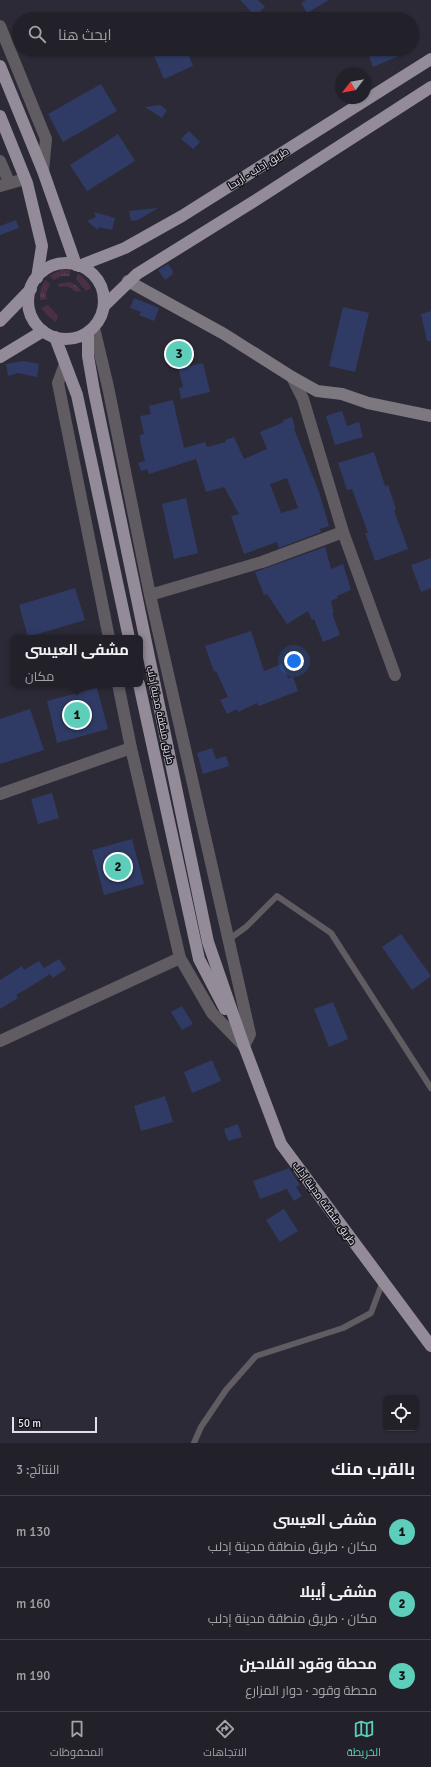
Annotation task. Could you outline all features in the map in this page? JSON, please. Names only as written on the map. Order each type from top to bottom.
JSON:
[{"type":"main road","name":"طريق إدلب - أريحا","points":[[78,265],[125,248],[182,216],[431,59]]},
{"type":"main road","points":[[0,66],[43,171],[78,265]]},
{"type":"main road","points":[[104,306],[136,274],[256,200],[431,87]]},
{"type":"main road","points":[[0,116],[25,179],[42,246],[37,278]]},
{"type":"main road","points":[[0,321],[31,289],[37,278],[48,268],[54,265],[69,264],[78,265],[86,269],[96,278],[103,291],[104,306],[101,318],[91,330],[76,338],[69,339],[55,337],[43,331],[31,315],[29,302],[31,289]]},
{"type":"main road","name":"طريق منطقة مدينة إدلب","points":[[91,330],[88,356],[94,391],[208,942],[244,1046],[282,1144],[431,1346]]},
{"type":"main road","points":[[0,357],[43,331]]},
{"type":"main road","points":[[55,337],[77,395],[128,635]]},
{"type":"main road","name":"طريق منطقة مدينة إدلب","points":[[140,687],[199,959],[244,1046]]},
{"type":"street","points":[[0,26],[12,55]]},
{"type":"street","points":[[12,56],[46,139],[43,171]]},
{"type":"street","points":[[0,161],[4,184],[25,179]]},
{"type":"street","points":[[128,281],[224,334],[317,391],[342,394],[368,403],[431,416]]},
{"type":"street","points":[[91,330],[108,387],[150,595],[250,1034],[244,1046],[212,1013],[180,958],[131,748],[119,687]]},
{"type":"street","points":[[65,364],[58,383],[108,635]]},
{"type":"street","points":[[292,377],[302,399],[343,532],[395,675]]},
{"type":"street","points":[[150,595],[262,562],[343,532]]},
{"type":"street","points":[[0,794],[131,748]]},
{"type":"street","points":[[0,1041],[180,958]]},
{"type":"lane","points":[[228,940],[246,927],[278,896],[331,933],[431,1088]]},
{"type":"lane","points":[[194,1443],[200,1427],[226,1390],[256,1356],[344,1328],[371,1313],[383,1281]]},
{"type":"green space","points":[[61,270],[70,270],[70,276],[62,276],[54,280],[49,276]]},
{"type":"green space","points":[[78,273],[87,281],[91,288],[86,291],[76,279]]},
{"type":"green space","points":[[45,280],[50,284],[46,293],[47,299],[40,300],[41,288]]},
{"type":"green space","points":[[70,282],[81,291],[77,292],[67,286],[60,287],[57,284]]},
{"type":"green space","points":[[48,305],[58,316],[56,322],[41,308]]},
{"type":"building","points":[[240,0],[258,0],[265,7],[259,12],[251,12]]},
{"type":"building","points":[[306,0],[329,0],[309,12],[306,12],[301,3]]},
{"type":"building","points":[[154,56],[189,56],[193,66],[164,79]]},
{"type":"building","points":[[369,56],[399,56],[373,67]]},
{"type":"building","points":[[101,84],[117,111],[63,142],[48,114]]},
{"type":"building","points":[[160,105],[167,110],[162,118],[145,107]]},
{"type":"building","points":[[189,131],[200,142],[193,149],[181,139]]},
{"type":"building","points":[[118,134],[135,161],[87,191],[70,165]]},
{"type":"building","points":[[158,208],[138,220],[131,221],[129,211]]},
{"type":"building","points":[[94,212],[115,218],[112,230],[99,227],[98,230],[87,221],[96,217]]},
{"type":"building","points":[[16,220],[19,228],[0,235],[0,226]]},
{"type":"building","points":[[168,264],[173,271],[173,274],[165,280],[158,270]]},
{"type":"building","points":[[134,298],[159,308],[154,321],[139,315],[141,312],[130,308]]},
{"type":"building","points":[[343,307],[369,313],[355,372],[329,366]]},
{"type":"building","points":[[431,311],[431,341],[427,341],[421,314]]},
{"type":"building","points":[[183,340],[190,366],[203,363],[210,392],[181,399],[179,388],[183,387],[178,367],[175,368],[169,344]]},
{"type":"building","points":[[24,361],[39,364],[37,377],[18,373],[8,376],[6,364]]},
{"type":"building","points":[[173,400],[184,448],[205,442],[207,447],[226,442],[225,440],[234,437],[244,459],[267,449],[260,432],[292,417],[294,429],[319,492],[329,526],[320,529],[321,532],[279,548],[277,542],[244,554],[231,516],[239,514],[224,487],[206,492],[196,459],[149,474],[147,469],[141,471],[138,463],[145,461],[140,441],[140,435],[144,434],[140,416],[151,414],[149,406]],"holes":[[[287,478],[298,508],[281,513],[270,484]]]},
{"type":"building","points":[[342,411],[347,426],[359,422],[363,437],[335,445],[326,416]]},
{"type":"building","points":[[374,452],[385,486],[388,485],[396,509],[394,510],[408,549],[375,561],[365,533],[368,533],[352,489],[347,490],[338,463]]},
{"type":"building","points":[[186,498],[198,553],[174,559],[162,504]]},
{"type":"building","points":[[325,547],[331,569],[343,564],[351,590],[337,596],[338,598],[331,601],[334,613],[332,613],[340,635],[323,642],[314,619],[312,620],[308,611],[287,624],[267,594],[264,595],[255,572]]},
{"type":"building","points":[[431,558],[431,588],[421,592],[411,565]]},
{"type":"building","points":[[75,588],[85,620],[35,635],[27,635],[19,605]]},
{"type":"building","points":[[251,631],[264,671],[282,664],[288,678],[293,677],[298,691],[259,706],[257,703],[238,712],[237,709],[227,714],[220,700],[228,697],[216,671],[214,672],[205,646]]},
{"type":"building","points":[[97,688],[108,729],[57,743],[47,701]]},
{"type":"building","points":[[30,709],[44,750],[0,764],[0,719]]},
{"type":"building","points":[[212,748],[216,759],[226,756],[229,766],[203,774],[197,753]]},
{"type":"building","points":[[52,793],[59,818],[38,824],[31,799]]},
{"type":"building","points":[[132,839],[144,884],[104,895],[92,850]]},
{"type":"building","points":[[401,934],[431,976],[412,990],[382,947]]},
{"type":"building","points":[[59,959],[66,969],[53,978],[50,974],[16,995],[18,998],[0,1009],[0,980],[22,966],[24,970],[39,961],[44,968]]},
{"type":"building","points":[[333,1002],[348,1039],[329,1047],[314,1009]]},
{"type":"building","points":[[182,1006],[193,1024],[182,1030],[171,1012]]},
{"type":"building","points":[[212,1060],[221,1081],[192,1093],[184,1072]]},
{"type":"building","points":[[165,1096],[173,1122],[141,1131],[134,1106]]},
{"type":"building","points":[[238,1124],[242,1137],[228,1141],[224,1129]]},
{"type":"building","points":[[289,1168],[300,1185],[296,1187],[302,1196],[294,1201],[287,1189],[260,1199],[253,1181]]},
{"type":"building","points":[[284,1209],[298,1231],[280,1242],[266,1220]]},
{"type":"place","name":"محطة وقود الفلاحين","points":[[179,354]]},
{"type":"place","name":"مشفى العيسى","points":[[77,715]]},
{"type":"place","name":"مشفى أيبلا","points":[[118,867]]}]
